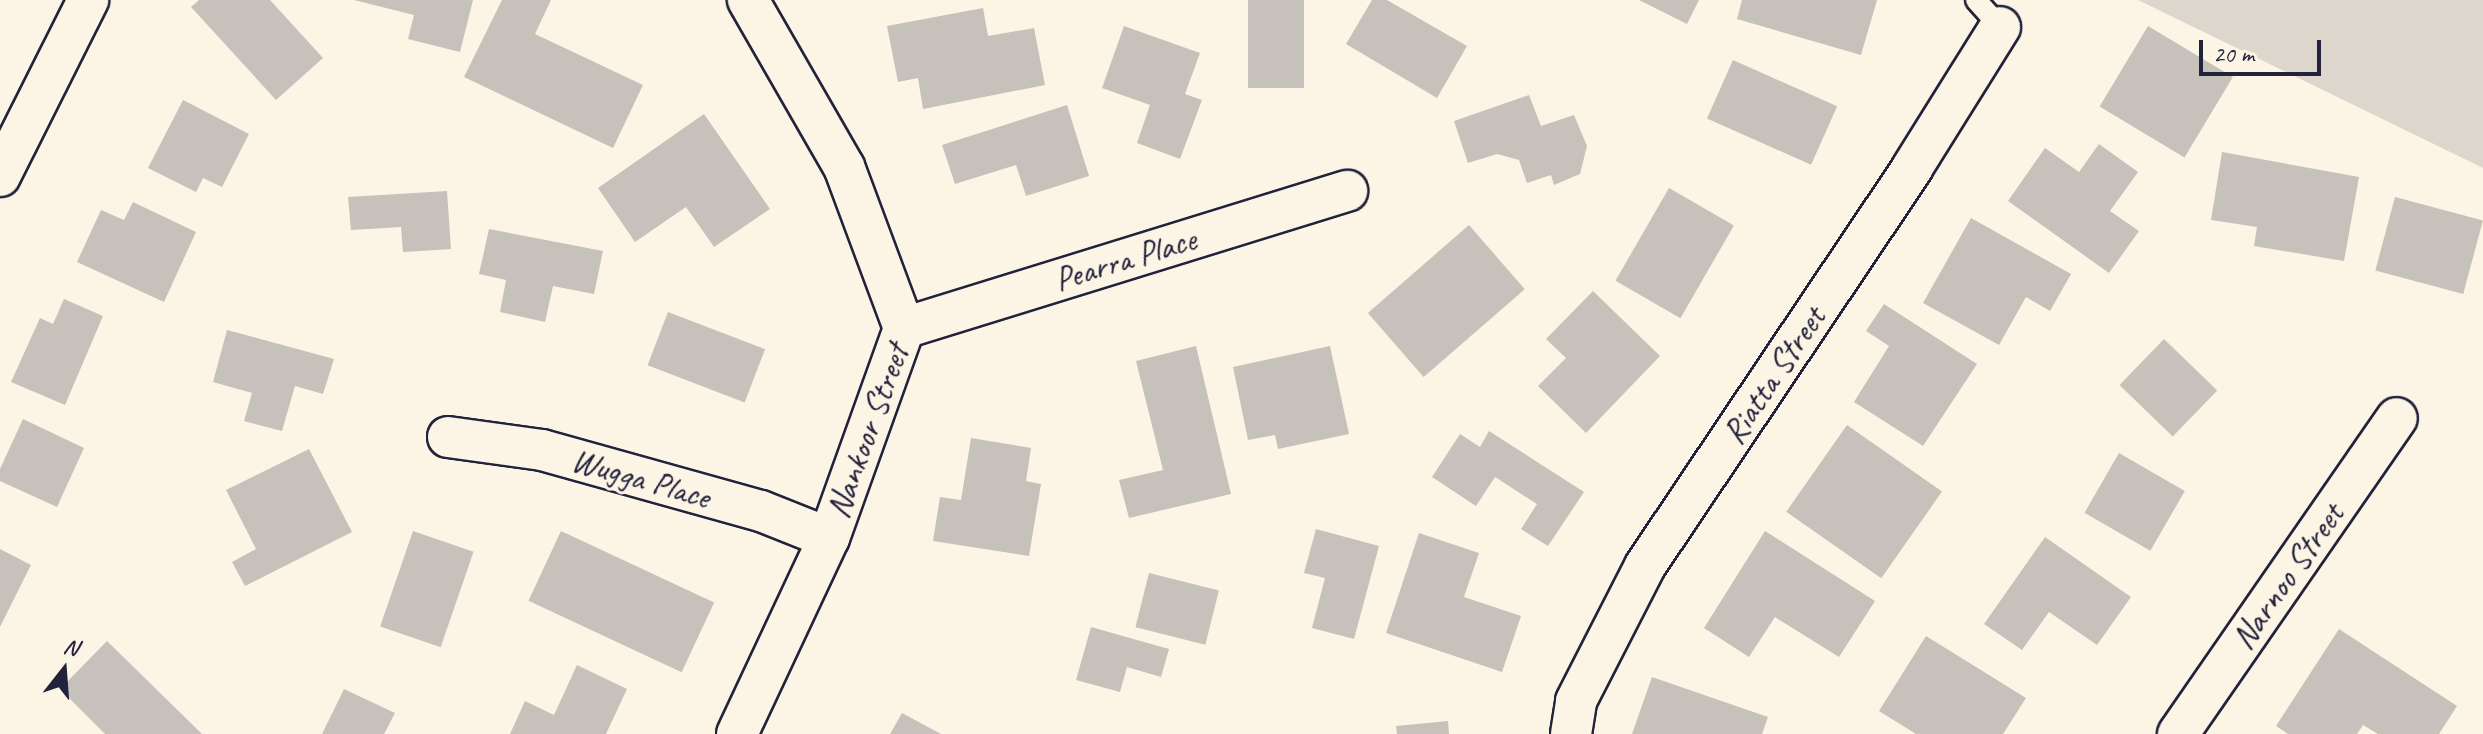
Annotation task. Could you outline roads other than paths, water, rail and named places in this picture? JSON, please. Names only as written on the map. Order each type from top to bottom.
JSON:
[{"type":"street","points":[[0,176],[88,0]]},
{"type":"street","name":"Nankoor Street","points":[[737,734],[829,538],[904,328],[844,167],[748,0]]},
{"type":"street","name":"Riatta Street","points":[[1571,734],[1576,701],[1645,566],[1912,168],[1988,13]]},
{"type":"street","name":"Pearra Place","points":[[904,328],[1347,191]]},
{"type":"street","name":"Narnoo Street","points":[[2178,734],[2397,418]]},
{"type":"street","name":"Wugga Place","points":[[448,437],[542,450],[761,511],[829,538]]}]
